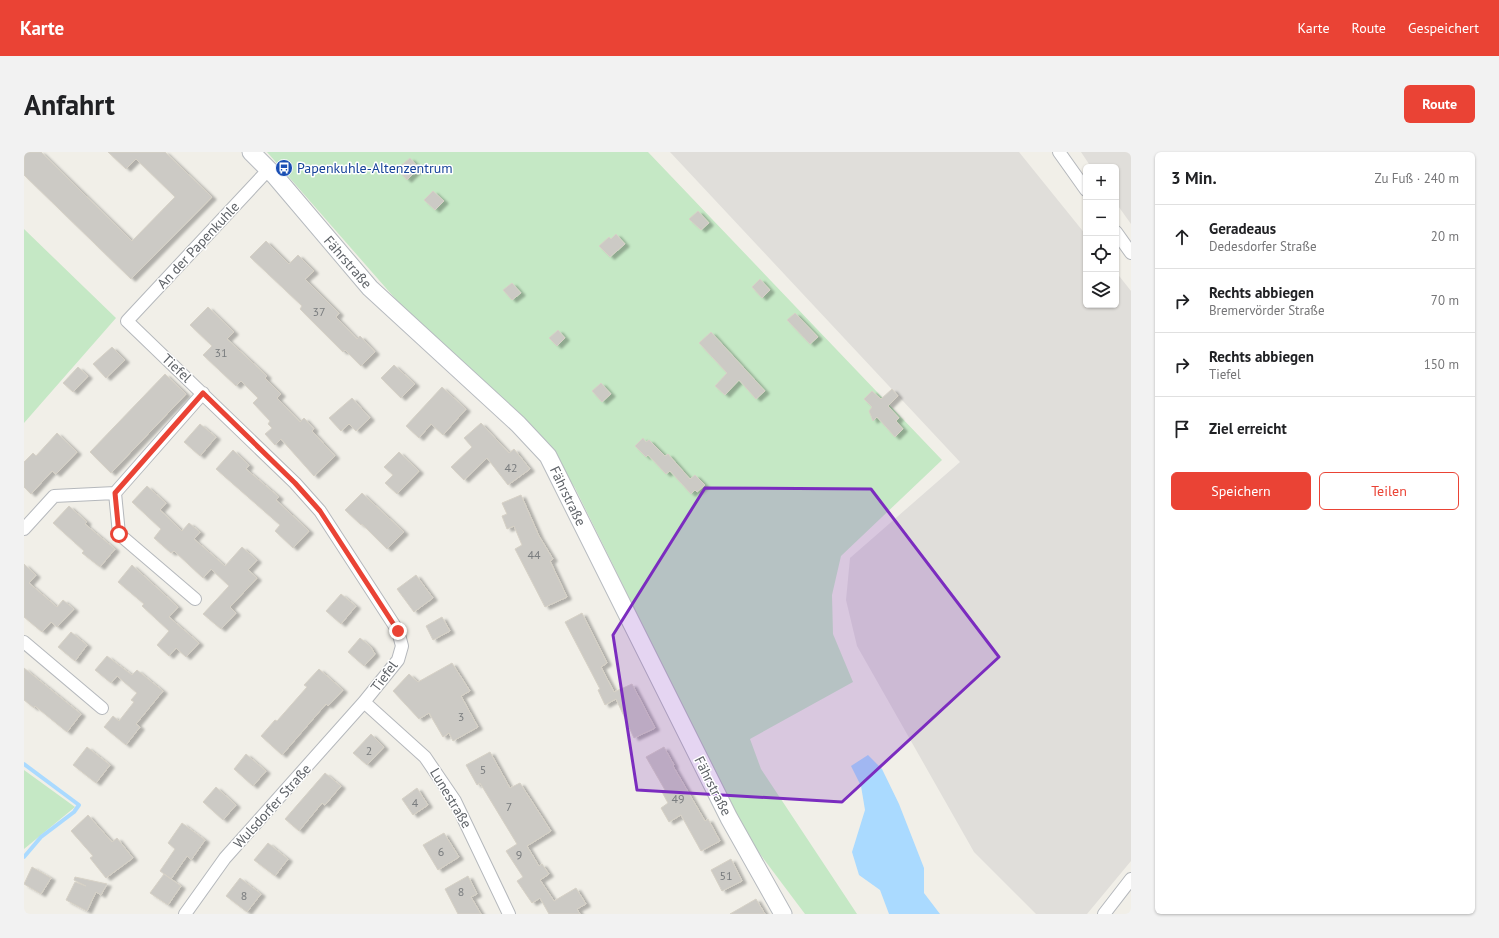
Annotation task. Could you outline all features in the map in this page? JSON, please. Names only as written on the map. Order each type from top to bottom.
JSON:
[{"type":"street","name":"Fährstraße","points":[[251,152],[269,169],[370,288],[518,424],[548,456],[729,818],[783,914]]},
{"type":"street","points":[[1059,152],[1083,186]]},
{"type":"street","name":"An der Papenkuhle","points":[[127,321],[269,169]]},
{"type":"street","points":[[1119,236],[1131,253]]},
{"type":"street","name":"Tiefel","points":[[127,321],[295,483],[320,511],[398,631],[402,646],[398,660],[364,702]]},
{"type":"street","points":[[24,529],[54,496],[115,493],[203,393]]},
{"type":"street","points":[[115,493],[119,534],[195,599]]},
{"type":"street","points":[[24,642],[102,708]]},
{"type":"street","name":"Wulsdorfer Straße","points":[[185,914],[225,858],[364,702]]},
{"type":"street","name":"Lunestraße","points":[[364,702],[425,757],[451,795],[479,848],[509,914]]},
{"type":"street","points":[[1104,914],[1131,879]]},
{"type":"highlighted area","points":[[705,488],[871,489],[999,657],[842,802],[637,790],[613,635]]},
{"type":"shaded area","points":[[670,152],[1019,152],[1083,231],[1083,308],[1119,308],[1119,276],[1131,291],[1131,861],[1087,914],[1036,914],[974,852],[857,646],[846,600],[850,558],[960,462]]},
{"type":"shaded area","points":[[1081,152],[1131,152],[1131,224],[1119,207],[1119,164],[1089,164]]},
{"type":"green space","points":[[267,152],[648,152],[942,460],[841,556],[832,595],[833,634],[853,682],[750,739],[761,769],[857,914],[805,914],[748,838],[575,488],[542,440],[406,311]]},
{"type":"green space","points":[[24,229],[116,318],[24,423]]},
{"type":"green space","points":[[24,770],[75,807],[24,849]]},
{"type":"water","points":[[868,755],[882,769],[899,804],[924,868],[924,893],[940,914],[889,914],[880,890],[859,875],[852,852],[865,810],[861,786],[851,766]]},
{"type":"building","points":[[24,152],[41,152],[132,241],[175,197],[136,159],[126,169],[108,152],[165,152],[212,197],[131,279],[24,175]]},
{"type":"building","points":[[410,158],[419,168],[407,180],[397,169]]},
{"type":"building","points":[[433,191],[444,201],[435,210],[424,200]]},
{"type":"building","points":[[698,211],[709,223],[701,230],[689,219]]},
{"type":"building","points":[[616,234],[625,244],[610,257],[599,246],[609,237],[611,239]]},
{"type":"building","points":[[266,241],[289,264],[298,255],[314,271],[305,279],[339,313],[336,317],[357,339],[360,336],[375,352],[361,366],[345,350],[343,352],[300,309],[302,306],[250,257]]},
{"type":"building","points":[[760,279],[770,290],[762,298],[752,287]]},
{"type":"building","points":[[512,283],[521,293],[512,300],[503,290]]},
{"type":"building","points":[[208,307],[234,332],[227,339],[267,376],[265,378],[281,394],[277,398],[300,422],[304,418],[314,429],[312,431],[335,456],[314,476],[281,439],[275,445],[265,434],[272,428],[268,424],[270,421],[253,403],[258,398],[241,381],[236,386],[203,355],[212,346],[190,325]]},
{"type":"building","points":[[795,313],[818,337],[810,344],[787,320]]},
{"type":"building","points":[[558,330],[565,338],[557,346],[549,338]]},
{"type":"building","points":[[711,332],[765,391],[756,399],[739,380],[725,395],[715,386],[727,373],[699,343]]},
{"type":"building","points":[[112,347],[125,360],[106,378],[93,364]]},
{"type":"building","points":[[394,365],[415,384],[401,398],[381,378]]},
{"type":"building","points":[[78,367],[88,376],[73,392],[63,383]]},
{"type":"building","points":[[165,374],[186,394],[111,473],[90,452]]},
{"type":"building","points":[[601,383],[611,394],[602,402],[592,391]]},
{"type":"building","points":[[442,387],[466,409],[443,435],[431,424],[419,438],[406,426]]},
{"type":"building","points":[[892,389],[898,396],[888,406],[899,418],[896,421],[903,429],[895,437],[877,417],[873,421],[869,411],[872,407],[864,399],[872,391],[881,399]]},
{"type":"building","points":[[352,398],[370,418],[356,431],[349,424],[341,431],[329,418]]},
{"type":"building","points":[[481,423],[509,453],[514,449],[530,469],[508,485],[487,458],[464,480],[451,467],[472,447],[464,438]]},
{"type":"building","points":[[200,424],[216,437],[200,456],[184,442]]},
{"type":"building","points":[[57,433],[77,452],[56,474],[52,471],[31,494],[24,487],[24,462],[33,453],[36,456]]},
{"type":"building","points":[[643,438],[646,442],[649,440],[665,456],[668,454],[690,479],[695,475],[705,485],[697,492],[695,490],[691,494],[670,471],[666,474],[648,455],[646,457],[635,446]]},
{"type":"building","points":[[233,450],[249,465],[246,469],[279,497],[276,500],[309,531],[293,548],[275,531],[280,525],[216,469]]},
{"type":"building","points":[[399,452],[419,471],[397,494],[385,483],[393,475],[384,467]]},
{"type":"building","points":[[147,486],[166,503],[160,510],[182,531],[189,523],[200,532],[194,539],[225,566],[242,547],[257,560],[248,570],[257,578],[230,607],[236,613],[221,629],[203,614],[229,586],[211,569],[203,578],[174,551],[171,553],[154,538],[161,529],[132,502]]},
{"type":"building","points":[[362,493],[404,532],[387,549],[362,524],[361,525],[345,510]]},
{"type":"building","points":[[521,495],[539,536],[553,559],[550,561],[567,597],[545,607],[515,549],[522,545],[514,526],[507,529],[502,516],[507,514],[502,503]]},
{"type":"building","points":[[69,506],[87,522],[85,524],[115,549],[100,567],[82,553],[84,551],[53,523]]},
{"type":"building","points":[[24,564],[36,575],[29,583],[57,607],[63,600],[74,609],[57,627],[51,622],[42,632],[24,617]]},
{"type":"building","points":[[132,565],[178,607],[169,617],[199,643],[186,657],[176,648],[169,656],[157,645],[169,631],[142,606],[144,604],[118,582]]},
{"type":"building","points":[[416,575],[433,598],[414,612],[397,589]]},
{"type":"building","points":[[341,594],[356,606],[341,624],[326,611]]},
{"type":"building","points":[[582,613],[607,663],[601,667],[614,692],[632,684],[655,728],[634,738],[616,699],[605,705],[598,690],[600,689],[565,622]]},
{"type":"building","points":[[442,617],[450,631],[433,640],[426,626]]},
{"type":"building","points":[[71,632],[87,645],[75,661],[58,647]]},
{"type":"building","points":[[360,638],[370,646],[375,654],[364,666],[348,652]]},
{"type":"building","points":[[107,656],[132,675],[137,670],[163,691],[136,724],[140,727],[126,745],[104,727],[113,716],[119,721],[134,702],[131,700],[137,693],[117,676],[111,683],[95,670]]},
{"type":"building","points":[[452,663],[470,691],[461,696],[478,727],[453,741],[449,733],[443,737],[429,713],[419,719],[393,691],[409,674],[418,682]]},
{"type":"building","points":[[24,668],[81,714],[67,732],[35,706],[34,708],[24,700]]},
{"type":"building","points":[[319,669],[343,690],[328,706],[326,704],[282,755],[261,736],[275,720],[277,721],[307,687],[304,685]]},
{"type":"building","points":[[371,734],[384,747],[367,765],[353,753]]},
{"type":"building","points":[[87,747],[110,765],[96,783],[73,765]]},
{"type":"building","points":[[664,747],[674,765],[673,766],[705,821],[708,819],[720,841],[701,851],[681,815],[669,822],[661,808],[668,803],[662,792],[665,790],[646,757]]},
{"type":"building","points":[[490,752],[510,788],[520,783],[551,831],[527,846],[539,866],[542,864],[549,874],[540,880],[554,901],[576,888],[586,904],[577,909],[580,914],[549,914],[540,898],[532,903],[517,881],[523,877],[506,851],[517,844],[480,783],[477,785],[466,765]]},
{"type":"building","points":[[246,754],[266,771],[253,786],[234,769]]},
{"type":"building","points":[[325,773],[341,786],[325,805],[322,803],[299,831],[285,819]]},
{"type":"building","points":[[216,787],[236,805],[223,820],[203,802]]},
{"type":"building","points":[[417,788],[428,805],[413,815],[402,799]]},
{"type":"building","points":[[88,815],[112,842],[117,838],[133,858],[106,878],[90,858],[93,856],[71,831]]},
{"type":"building","points":[[182,823],[205,840],[191,860],[187,856],[171,879],[160,871],[175,849],[168,843]]},
{"type":"building","points":[[444,833],[459,857],[438,870],[423,845]]},
{"type":"building","points":[[268,843],[288,859],[275,876],[254,860]]},
{"type":"building","points":[[731,859],[742,881],[722,891],[711,870]]},
{"type":"building","points":[[32,867],[51,878],[41,894],[24,884]]},
{"type":"building","points":[[164,874],[181,886],[168,905],[150,893]]},
{"type":"building","points":[[468,876],[477,894],[471,897],[481,914],[458,914],[445,889]]},
{"type":"building","points":[[75,877],[107,884],[101,895],[96,892],[87,911],[66,900],[75,882],[86,886],[74,880]]},
{"type":"building","points":[[240,878],[261,894],[247,912],[226,896]]},
{"type":"building","points":[[756,899],[765,914],[730,914]]},
{"type":"waterway","points":[[24,764],[79,805],[74,812],[41,837],[24,857]]},
{"type":"place","name":"Papenkuhle-Altenzentrum","points":[[284,168]]},
{"type":"route","points":[[119,534],[115,493],[203,393],[295,483],[320,511],[398,631]]}]
